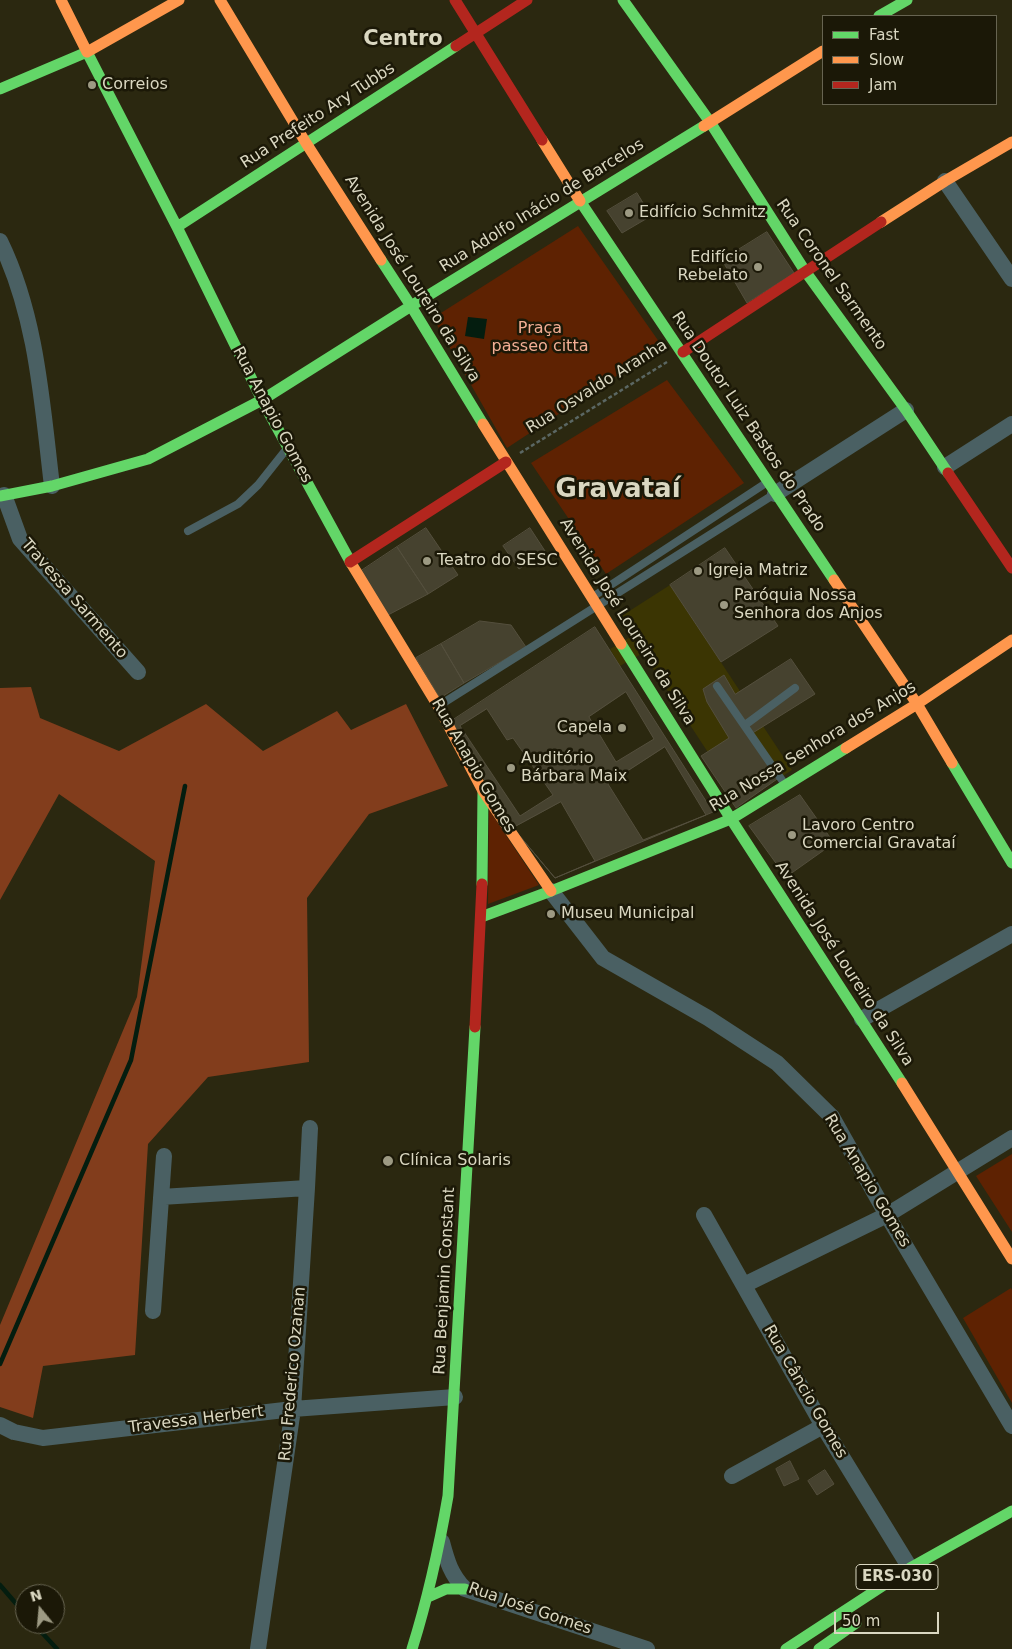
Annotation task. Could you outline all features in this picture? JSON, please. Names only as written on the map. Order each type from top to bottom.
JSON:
[{"type":"main road","name":"Rua Anapio Gomes","points":[[61,0],[177,227],[262,400],[350,562],[438,706],[483,791],[551,891]]},
{"type":"main road","points":[[0,90],[87,52],[179,0]]},
{"type":"main road","name":"Avenida José Loureiro da Silva","points":[[220,0],[306,143],[411,306],[506,462],[731,818],[862,1019],[1012,1259]]},
{"type":"main road","name":"Rua Doutor Luiz Bastos do Prado","points":[[455,0],[580,201],[683,352],[771,488],[917,704],[1012,863]]},
{"type":"main road","name":"Rua Prefeito Ary Tubbs","points":[[177,227],[527,0]]},
{"type":"main road","name":"Rua Coronel Sarmento","points":[[623,0],[710,122],[806,271],[906,410],[1012,568]]},
{"type":"main road","points":[[881,15],[907,0]]},
{"type":"main road","name":"Rua Adolfo Inácio de Barcelos","points":[[2,496],[52,486],[148,459],[262,400],[822,52]]},
{"type":"main road","name":"Rua Osvaldo Aranha","points":[[683,352],[945,181],[1012,142]]},
{"type":"main road","points":[[350,562],[506,462]]},
{"type":"main road","name":"Rua Nossa Senhora dos Anjos","points":[[482,917],[731,818],[917,704],[1012,640]]},
{"type":"main road","name":"Rua Benjamin Constant","points":[[412,1649],[428,1597],[448,1496],[482,917],[483,791]]},
{"type":"main road","name":"ERS-030","points":[[786,1649],[910,1568],[1012,1511]]},
{"type":"main road","points":[[428,1597],[446,1589],[465,1589]]},
{"type":"main road","points":[[819,1649],[870,1614]]},
{"type":"street","points":[[945,181],[1012,279]]},
{"type":"street","points":[[0,241],[8,258],[26,312],[38,371],[52,486]]},
{"type":"street","points":[[771,488],[906,410]]},
{"type":"street","points":[[944,467],[1012,424]]},
{"type":"street","name":"Travessa Sarmento","points":[[2,496],[20,539],[138,672]]},
{"type":"street","name":"Rua Anapio Gomes","points":[[551,891],[603,958],[708,1018],[777,1063],[832,1117],[887,1215],[1012,1426]]},
{"type":"street","points":[[862,1019],[1012,934]]},
{"type":"street","name":"Rua Frederico Ozanan","points":[[258,1649],[293,1409],[308,1188],[310,1128]]},
{"type":"street","points":[[744,1285],[887,1215],[1012,1138]]},
{"type":"street","points":[[153,1311],[164,1156]]},
{"type":"street","points":[[161,1197],[308,1188]]},
{"type":"street","name":"Rua Câncio Gomes","points":[[704,1215],[823,1426],[910,1568]]},
{"type":"street","name":"Travessa Herbert","points":[[0,1424],[14,1432],[43,1438],[293,1409],[455,1397]]},
{"type":"street","points":[[732,1476],[823,1426]]},
{"type":"street","name":"Rua José Gomes","points":[[441,1539],[450,1571],[465,1589],[647,1649]]},
{"type":"lane","points":[[188,531],[238,504],[258,485],[288,448]]},
{"type":"lane","points":[[596,602],[771,488]]},
{"type":"lane","points":[[438,706],[771,488]]},
{"type":"lane","points":[[717,686],[785,785]]},
{"type":"lane","points":[[745,726],[795,688]]},
{"type":"path","name":"Rua Osvaldo Aranha","points":[[506,462],[683,352]]},
{"type":"shaded area","points":[[468,317],[487,319],[484,339],[465,336]]},
{"type":"shaded area","points":[[670,585],[792,770],[741,803],[643,653],[620,666],[610,649],[632,636],[620,617]]},
{"type":"shaded area","points":[[31,687],[40,718],[119,751],[206,704],[263,751],[337,711],[351,730],[406,704],[448,786],[369,814],[307,898],[309,1062],[208,1077],[148,1144],[135,1355],[43,1366],[33,1418],[0,1407],[0,1325],[137,997],[155,861],[59,794],[0,900],[0,688]]},
{"type":"green space","name":"Praça passeo citta","points":[[578,226],[662,346],[507,448],[433,318]]},
{"type":"green space","points":[[667,380],[744,483],[606,574],[531,463]]},
{"type":"green space","points":[[489,810],[539,885],[488,904]]},
{"type":"green space","points":[[1012,1154],[1012,1232],[976,1176]]},
{"type":"green space","points":[[1011,1288],[1012,1290],[1012,1403],[963,1318]]},
{"type":"building","name":"Edifício Schmitz","points":[[637,193],[651,216],[622,233],[607,211]]},
{"type":"building","name":"Edifício Rebelato","points":[[767,232],[794,273],[747,303],[722,260]]},
{"type":"building","name":"Teatro do SESC","points":[[426,528],[458,575],[428,594],[397,547]]},
{"type":"building","points":[[530,528],[545,551],[519,569],[503,546]]},
{"type":"building","points":[[397,547],[428,594],[388,615],[361,571]]},
{"type":"building","name":"Paróquia Nossa Senhora dos Anjos","points":[[725,548],[778,626],[721,662],[670,585]]},
{"type":"building","points":[[480,621],[511,625],[526,647],[464,683],[441,644]]},
{"type":"building","points":[[595,627],[713,812],[555,878],[513,828],[450,722]]},
{"type":"building","points":[[441,644],[464,683],[440,698],[416,658]]},
{"type":"building","points":[[791,659],[815,694],[751,734],[780,777],[736,808],[701,756],[729,738],[707,702],[703,689],[724,675],[735,694]]},
{"type":"building","name":"Capela","points":[[626,692],[654,739],[616,762],[589,717]]},
{"type":"building","name":"Auditório Bárbara Maix","points":[[487,709],[507,740],[513,738],[553,795],[520,816],[460,726]]},
{"type":"building","points":[[665,747],[706,815],[643,840],[608,784]]},
{"type":"building","name":"Lavoro Centro Comercial Gravataí","points":[[800,795],[834,843],[786,877],[749,826]]},
{"type":"building","points":[[561,802],[595,861],[555,878],[513,828]]},
{"type":"building","points":[[790,1461],[799,1479],[784,1486],[776,1469]]},
{"type":"building","points":[[825,1470],[834,1484],[817,1495],[808,1481]]},
{"type":"waterway","points":[[0,1364],[131,1060],[185,786]]},
{"type":"waterway","points":[[0,1585],[15,1602]]},
{"type":"waterway","points":[[43,1634],[57,1649]]},
{"type":"traffic: fast","points":[[623,0],[710,122],[805,271],[906,410],[948,473]]},
{"type":"traffic: fast","points":[[881,15],[907,0]]},
{"type":"traffic: fast","points":[[177,227],[456,46]]},
{"type":"traffic: fast","points":[[0,89],[87,52],[177,227],[262,400],[351,563]]},
{"type":"traffic: fast","points":[[381,260],[411,306],[704,126]]},
{"type":"traffic: fast","points":[[580,201],[834,580]]},
{"type":"traffic: fast","points":[[0,496],[52,486],[148,459],[262,400],[411,306],[483,424]]},
{"type":"traffic: fast","points":[[621,644],[731,819],[902,1083]]},
{"type":"traffic: fast","points":[[481,917],[731,819],[846,748]]},
{"type":"traffic: fast","points":[[952,763],[1012,863]]},
{"type":"traffic: fast","points":[[482,884],[483,791]]},
{"type":"traffic: fast","points":[[412,1649],[433,1573],[448,1496],[475,1027]]},
{"type":"traffic: fast","points":[[786,1649],[910,1568],[1012,1511]]},
{"type":"traffic: fast","points":[[428,1597],[446,1589],[465,1589]]},
{"type":"traffic: fast","points":[[819,1649],[856,1623]]},
{"type":"traffic: slow","points":[[61,0],[87,52],[179,0]]},
{"type":"traffic: slow","points":[[220,0],[306,143],[381,260]]},
{"type":"traffic: slow","points":[[704,126],[822,52]]},
{"type":"traffic: slow","points":[[542,140],[580,201]]},
{"type":"traffic: slow","points":[[881,222],[945,181],[1012,142]]},
{"type":"traffic: slow","points":[[483,424],[621,644]]},
{"type":"traffic: slow","points":[[351,563],[438,706],[483,791],[551,891]]},
{"type":"traffic: slow","points":[[834,580],[917,704],[952,763]]},
{"type":"traffic: slow","points":[[846,748],[917,704],[1012,640]]},
{"type":"traffic: slow","points":[[902,1083],[1012,1259]]},
{"type":"traffic: jam","points":[[455,0],[542,140]]},
{"type":"traffic: jam","points":[[456,46],[527,0]]},
{"type":"traffic: jam","points":[[683,352],[881,222]]},
{"type":"traffic: jam","points":[[350,562],[506,462]]},
{"type":"traffic: jam","points":[[948,473],[1012,568]]},
{"type":"traffic: jam","points":[[475,1027],[482,884]]},
{"type":"place","name":"Correios","points":[[92,85]]},
{"type":"place","name":"Edifício Schmitz","points":[[629,213]]},
{"type":"place","name":"Edifício Rebelato","points":[[758,267]]},
{"type":"place","name":"Teatro do SESC","points":[[427,561]]},
{"type":"place","name":"Igreja Matriz","points":[[698,571]]},
{"type":"place","name":"Paróquia Nossa Senhora dos Anjos","points":[[724,605]]},
{"type":"place","name":"Capela","points":[[622,728]]},
{"type":"place","name":"Auditório Bárbara Maix","points":[[511,768]]},
{"type":"place","name":"Lavoro Centro Comercial Gravataí","points":[[792,835]]},
{"type":"place","name":"Museu Municipal","points":[[551,914]]},
{"type":"place","name":"Clínica Solaris","points":[[388,1161]]},
{"type":"district","name":"Centro","points":[[403,40]]},
{"type":"district","name":"Gravataí","points":[[618,490]]}]
